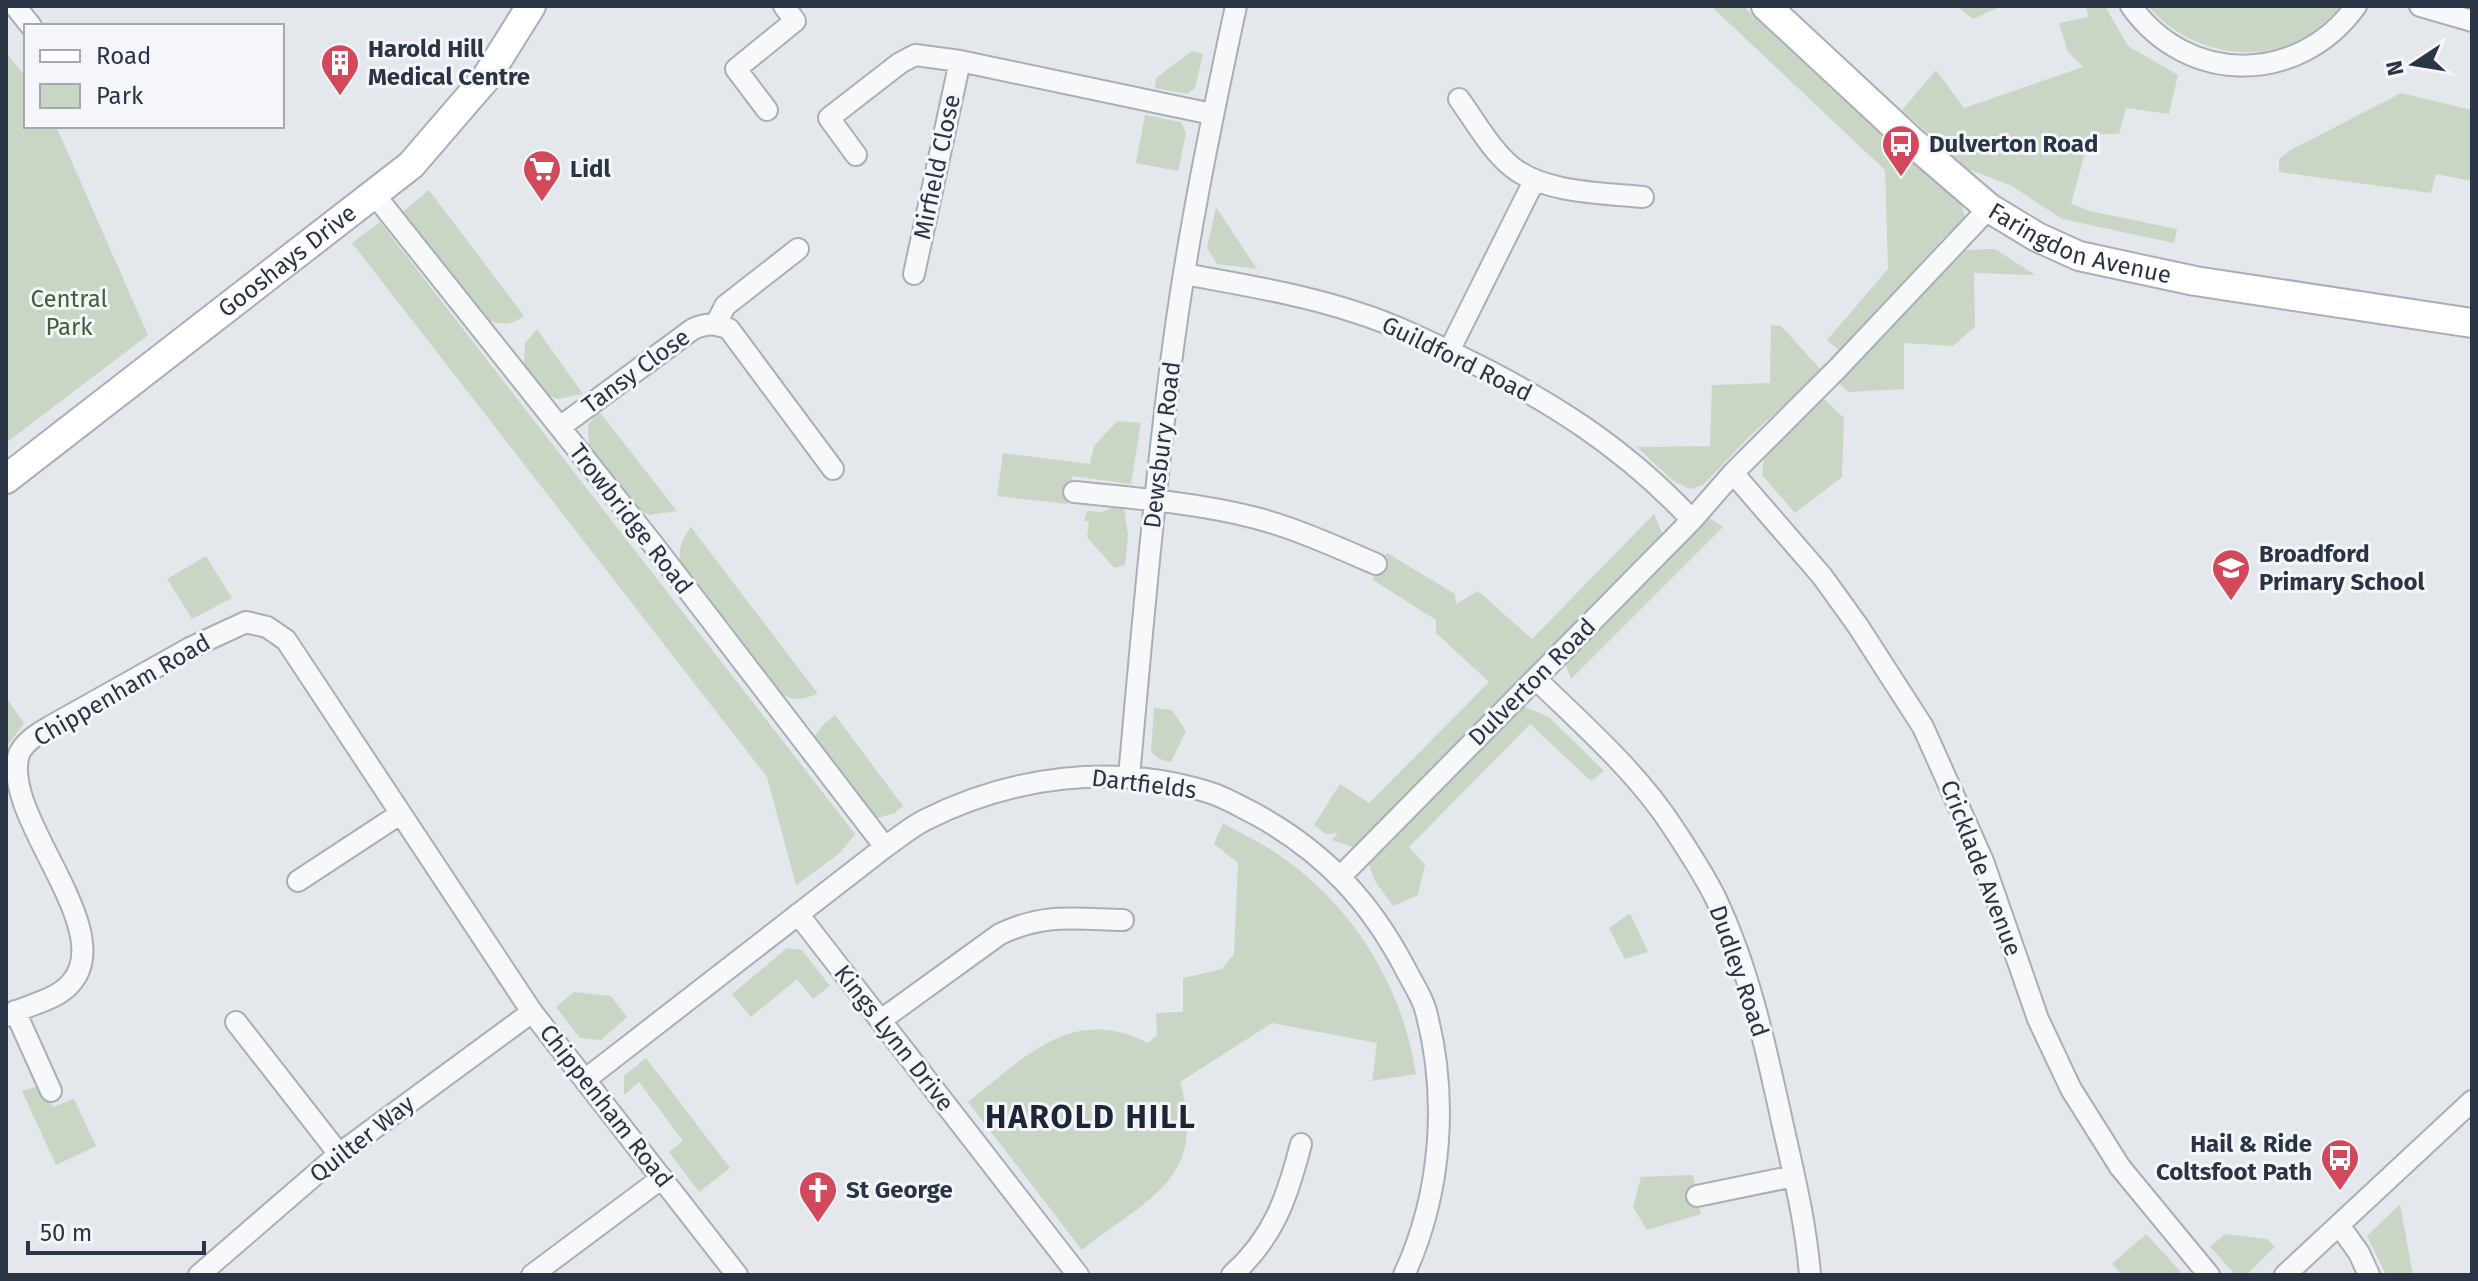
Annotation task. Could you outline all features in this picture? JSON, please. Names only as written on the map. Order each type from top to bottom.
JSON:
[{"type":"street","points":[[15,6],[29,24]]},
{"type":"street","name":"Gooshays Drive","points":[[6,479],[411,165],[486,78],[531,6]]},
{"type":"street","points":[[767,110],[736,69],[795,21],[784,6]]},
{"type":"street","name":"Dewsbury Road","points":[[1129,777],[1154,500],[1185,274],[1212,114],[1236,6]]},
{"type":"street","name":"Faringdon Avenue","points":[[1766,6],[1989,208],[2037,237],[2079,256],[2195,281],[2472,323]]},
{"type":"street","points":[[2131,6],[2145,26],[2181,52],[2222,65],[2266,65],[2307,51],[2342,26],[2356,6]]},
{"type":"street","points":[[2420,6],[2472,21]]},
{"type":"street","points":[[856,155],[829,118],[900,63],[915,55],[960,61],[1212,114]]},
{"type":"street","name":"Mirfield Close","points":[[914,274],[960,61]]},
{"type":"street","points":[[1459,99],[1511,166],[1534,181],[1588,192],[1643,197]]},
{"type":"street","points":[[1449,351],[1534,181]]},
{"type":"street","name":"Trowbridge Road","points":[[374,194],[652,543],[885,847]]},
{"type":"street","name":"Dulverton Road","points":[[1340,877],[1692,520],[1733,473],[1838,368],[1989,208]]},
{"type":"street","name":"Tansy Close","points":[[716,324],[725,306],[798,249]]},
{"type":"street","name":"Guildford Road","points":[[1185,274],[1271,289],[1323,302],[1401,328],[1449,351],[1538,397],[1588,428],[1626,457],[1692,520]]},
{"type":"street","name":"Tansy Close","points":[[560,427],[693,329],[716,324],[729,329],[833,469]]},
{"type":"street","name":"Cricklade Avenue","points":[[1733,473],[1822,576],[1923,727],[1983,861],[2038,1019],[2071,1089],[2120,1167],[2209,1275]]},
{"type":"street","points":[[1074,492],[1154,500],[1256,518],[1336,546],[1376,564]]},
{"type":"street","name":"Chippenham Road","points":[[10,1014],[70,985],[81,968],[81,940],[72,914],[22,810],[15,779],[18,755],[33,737],[190,648],[246,622],[267,627],[286,640],[532,1012],[737,1275]]},
{"type":"street","name":"Dudley Road","points":[[1536,679],[1637,782],[1670,824],[1714,895],[1733,939],[1752,997],[1794,1176],[1810,1275]]},
{"type":"street","name":"Dartfields","points":[[586,1079],[921,822],[984,796],[1029,783],[1082,775],[1129,777],[1209,792],[1287,832],[1340,877],[1364,901],[1391,941],[1424,1006],[1437,1073],[1439,1123],[1433,1183],[1421,1230],[1404,1275]]},
{"type":"street","points":[[298,881],[400,814]]},
{"type":"street","name":"Kings Lynn Drive","points":[[798,914],[1078,1275]]},
{"type":"street","points":[[881,1020],[1000,934],[1019,925],[1041,918],[1123,920]]},
{"type":"street","name":"Quilter Way","points":[[199,1275],[339,1154],[532,1012]]},
{"type":"street","points":[[10,1014],[51,1091]]},
{"type":"street","points":[[236,1022],[339,1154]]},
{"type":"street","points":[[2285,1275],[2472,1101]]},
{"type":"street","points":[[1232,1275],[1251,1258],[1274,1225],[1289,1192],[1301,1144]]},
{"type":"street","points":[[1697,1196],[1794,1176]]},
{"type":"street","points":[[532,1275],[662,1178]]},
{"type":"street","points":[[2339,1225],[2359,1253],[2369,1275]]},
{"type":"green space","points":[[1711,6],[1743,6],[1961,204],[1966,219],[1957,241],[1948,233],[1840,351],[1827,340],[1888,269],[1885,170]]},
{"type":"green space","points":[[1957,6],[2002,6],[1973,19]]},
{"type":"green space","points":[[2086,6],[2105,6],[2128,46],[2178,75],[2169,114],[2126,108],[2119,134],[2090,134],[2071,204],[2090,211],[2177,229],[2174,243],[2062,219],[2012,186],[1968,169],[1902,110],[1936,70],[1964,108],[2083,67],[2068,52],[2059,23],[2088,17]]},
{"type":"green space","points":[[2148,6],[2342,6],[2318,28],[2294,43],[2272,50],[2249,52],[2204,45],[2164,22]]},
{"type":"green space","points":[[1192,51],[1203,54],[1195,88],[1187,94],[1155,88],[1156,78]]},
{"type":"green space","name":"Central Park","points":[[6,53],[24,75],[24,128],[57,128],[148,335],[6,443]]},
{"type":"green space","points":[[2401,93],[2472,110],[2472,181],[2436,174],[2431,193],[2279,172],[2279,159],[2289,151]]},
{"type":"green space","points":[[1145,115],[1181,122],[1186,133],[1178,171],[1136,163]]},
{"type":"green space","points":[[429,190],[524,316],[505,324],[486,319],[403,212]]},
{"type":"green space","points":[[1216,207],[1257,269],[1217,264],[1207,248]]},
{"type":"green space","points":[[380,222],[855,834],[840,853],[796,885],[767,777],[352,243]]},
{"type":"green space","points":[[1995,249],[2035,275],[1974,273],[1975,327],[1953,346],[1904,343],[1904,389],[1848,392],[1836,380],[1966,250]]},
{"type":"green space","points":[[1771,325],[1781,326],[1822,371],[1752,434],[1703,485],[1690,489],[1673,481],[1637,447],[1710,446],[1712,385],[1770,383]]},
{"type":"green space","points":[[537,329],[583,394],[558,399],[544,394],[524,366],[525,343]]},
{"type":"green space","points":[[1820,395],[1844,418],[1842,477],[1795,513],[1762,475],[1765,452]]},
{"type":"green space","points":[[598,410],[677,511],[649,515],[631,507],[589,447],[588,426]]},
{"type":"green space","points":[[1117,421],[1141,423],[1131,484],[1072,476],[1067,504],[997,496],[1003,453],[1090,464],[1094,446]]},
{"type":"green space","points":[[1123,503],[1128,535],[1125,565],[1114,568],[1087,537],[1089,522],[1084,521],[1087,511],[1102,512]]},
{"type":"green space","points":[[1654,514],[1664,538],[1353,847],[1332,840],[1338,833],[1326,834],[1314,825],[1340,784],[1369,803],[1489,682],[1436,633],[1436,620],[1373,580],[1376,564],[1387,553],[1455,594],[1456,604],[1478,591],[1532,639]]},
{"type":"green space","points":[[1708,517],[1723,527],[1571,679],[1565,662]]},
{"type":"green space","points":[[691,527],[818,694],[794,699],[773,688],[682,571],[680,548]]},
{"type":"green space","points":[[206,556],[232,598],[192,619],[167,579]]},
{"type":"green space","points":[[6,697],[24,723],[6,748]]},
{"type":"green space","points":[[1522,706],[1549,717],[1604,771],[1591,781],[1530,724],[1409,847],[1425,865],[1418,895],[1393,906],[1375,881],[1368,862]]},
{"type":"green space","points":[[1154,708],[1172,710],[1186,731],[1171,762],[1159,759],[1151,752]]},
{"type":"green space","points":[[835,715],[903,806],[895,813],[874,819],[813,739]]},
{"type":"green space","points":[[1223,823],[1270,849],[1303,873],[1350,922],[1386,978],[1409,1041],[1416,1074],[1372,1081],[1377,1043],[1272,1023],[1180,1082],[1187,1115],[1186,1142],[1179,1164],[1150,1199],[1082,1250],[968,1102],[1050,1041],[1072,1033],[1095,1030],[1120,1033],[1148,1043],[1157,1035],[1156,1013],[1183,1012],[1183,978],[1222,969],[1234,954],[1238,863],[1214,844]]},
{"type":"green space","points":[[1630,913],[1648,952],[1625,959],[1609,928]]},
{"type":"green space","points":[[787,948],[802,950],[830,986],[813,999],[797,979],[751,1017],[732,994]]},
{"type":"green space","points":[[574,992],[611,996],[627,1017],[601,1040],[580,1038],[556,1007]]},
{"type":"green space","points":[[646,1058],[730,1168],[699,1192],[669,1152],[683,1141],[639,1082],[624,1095],[624,1076]]},
{"type":"green space","points":[[42,1085],[53,1107],[74,1099],[96,1146],[56,1165],[22,1091]]},
{"type":"green space","points":[[1693,1175],[1701,1214],[1647,1230],[1633,1207],[1641,1177]]},
{"type":"green space","points":[[2400,1204],[2413,1275],[2386,1275],[2367,1236]]},
{"type":"green space","points":[[2146,1234],[2184,1275],[2122,1275],[2112,1264]]},
{"type":"green space","points":[[2225,1234],[2267,1239],[2275,1247],[2246,1275],[2236,1275],[2210,1247]]},
{"type":"place","name":"Harold Hill Medical Centre","points":[[340,97]]},
{"type":"place","name":"Dulverton Road","points":[[1901,178]]},
{"type":"place","name":"Lidl","points":[[542,203]]},
{"type":"place","name":"Broadford Primary School","points":[[2231,602]]},
{"type":"place","name":"Hail & Ride Coltsfoot Path","points":[[2340,1192]]},
{"type":"place","name":"St George","points":[[818,1224]]},
{"type":"district","name":"HAROLD HILL","points":[[1091,1117]]}]
